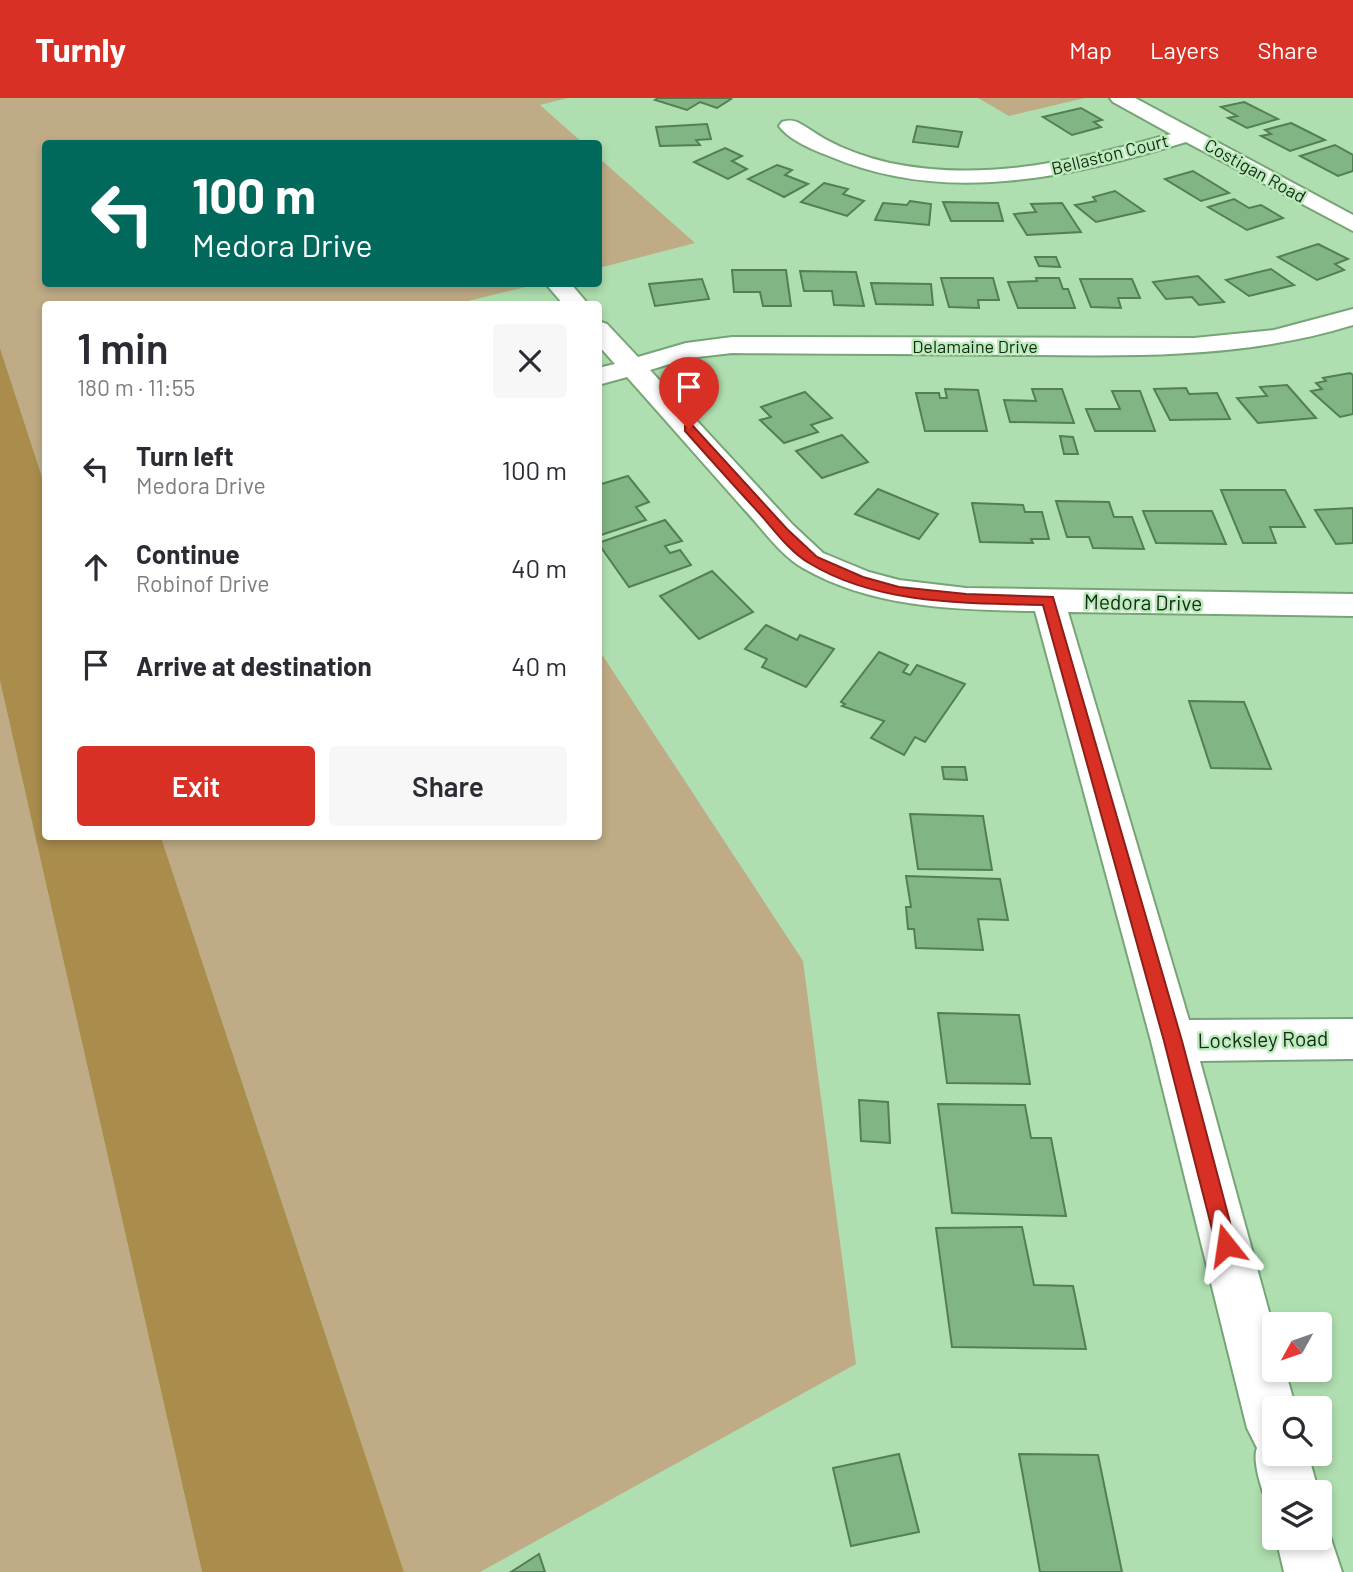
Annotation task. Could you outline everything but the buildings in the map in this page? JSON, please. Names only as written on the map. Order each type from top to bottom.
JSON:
[{"type":"street","name":"Costigan Road","points":[[1121,98],[1353,224]]},
{"type":"street","name":"Bellaston Court","points":[[789,125],[808,139],[870,164],[913,173],[952,175],[1008,175],[1075,167],[1189,135]]},
{"type":"street","points":[[561,287],[573,301]]},
{"type":"street","name":"Delamaine Drive","points":[[602,376],[686,351],[732,345],[1149,348],[1225,344],[1290,335],[1353,317]]},
{"type":"street","name":"Medora Drive","points":[[602,333],[782,532],[812,560],[859,580],[899,591],[966,598],[1353,605]]},
{"type":"street","points":[[1048,600],[1173,1041],[1266,1396]]},
{"type":"street","name":"Locksley Road","points":[[1173,1041],[1353,1040]]},
{"type":"street","points":[[1307,1550],[1313,1572]]},
{"type":"shaded area","points":[[0,98],[568,98],[540,105],[580,140],[42,140],[42,287],[526,287],[468,301],[42,301],[42,477],[0,348]]},
{"type":"shaded area","points":[[978,98],[1085,98],[1009,116]]},
{"type":"shaded area","points":[[602,161],[695,243],[602,267]]},
{"type":"shaded area","points":[[0,348],[42,477],[42,840],[162,840],[404,1572],[202,1572],[0,681]]},
{"type":"shaded area","points":[[602,655],[803,961],[856,1364],[480,1572],[404,1572],[162,840],[602,840]]},
{"type":"shaded area","points":[[0,681],[202,1572],[0,1572]]},
{"type":"route","points":[[689,429],[782,532],[812,560],[859,580],[899,591],[966,598],[1048,600],[1173,1041],[1226,1245]]}]
